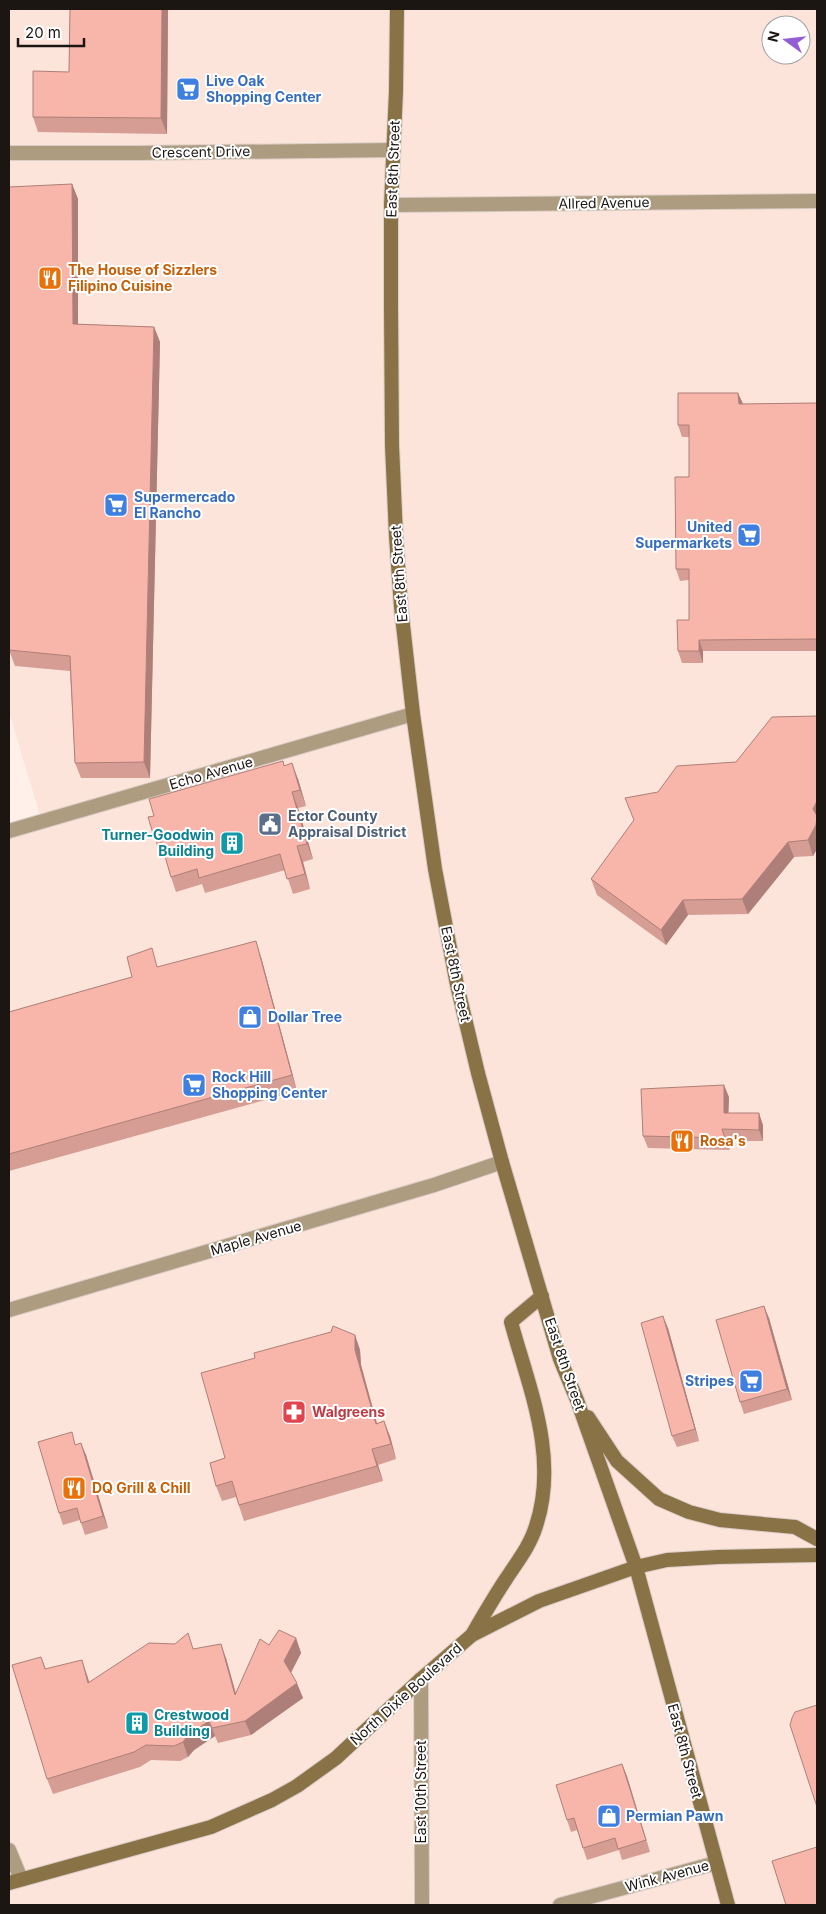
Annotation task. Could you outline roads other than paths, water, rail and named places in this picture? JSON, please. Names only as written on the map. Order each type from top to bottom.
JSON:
[{"type":"main road","name":"East 8th Street","points":[[397,9],[391,205],[391,376],[396,536],[401,607],[413,714],[435,868],[478,1073],[502,1162],[560,1359],[577,1400],[636,1568],[728,1905]]},
{"type":"main road","points":[[472,1635],[525,1550],[536,1526],[546,1480],[543,1441],[537,1411],[511,1322],[542,1296]]},
{"type":"main road","points":[[577,1400],[617,1461],[659,1499],[689,1512],[720,1520],[795,1528],[817,1539]]},
{"type":"main road","name":"North Dixie Boulevard","points":[[15,1881],[211,1827],[272,1800],[298,1786],[336,1758],[421,1679],[472,1635],[539,1601],[636,1568],[667,1560],[817,1555]]},
{"type":"street","name":"Crescent Drive","points":[[9,153],[394,150]]},
{"type":"street","name":"Allred Avenue","points":[[391,205],[817,201]]},
{"type":"street","name":"Echo Avenue","points":[[9,831],[413,714]]},
{"type":"street","name":"Maple Avenue","points":[[9,1310],[426,1188],[502,1162]]},
{"type":"street","name":"East 10th Street","points":[[421,1679],[422,1905]]},
{"type":"street","points":[[9,1850],[15,1881]]},
{"type":"street","name":"Wink Avenue","points":[[560,1905],[716,1863]]},
{"type":"place","name":"Live Oak Shopping Center","points":[[188,89]]},
{"type":"place","name":"The House of Sizzlers Filipino Cuisine","points":[[50,278]]},
{"type":"place","name":"Supermercado El Rancho","points":[[116,505]]},
{"type":"place","name":"United Supermarkets","points":[[749,535]]},
{"type":"place","name":"Ector County Appraisal District","points":[[270,824]]},
{"type":"place","name":"Turner-Goodwin Building","points":[[232,843]]},
{"type":"place","name":"Dollar Tree","points":[[250,1017]]},
{"type":"place","name":"Rock Hill Shopping Center","points":[[194,1085]]},
{"type":"place","name":"Rosa's","points":[[682,1141]]},
{"type":"place","name":"Stripes","points":[[751,1381]]},
{"type":"place","name":"Walgreens","points":[[294,1412]]},
{"type":"place","name":"DQ Grill & Chill","points":[[74,1488]]},
{"type":"place","name":"Crestwood Building","points":[[137,1723]]},
{"type":"place","name":"Permian Pawn","points":[[609,1816]]}]
